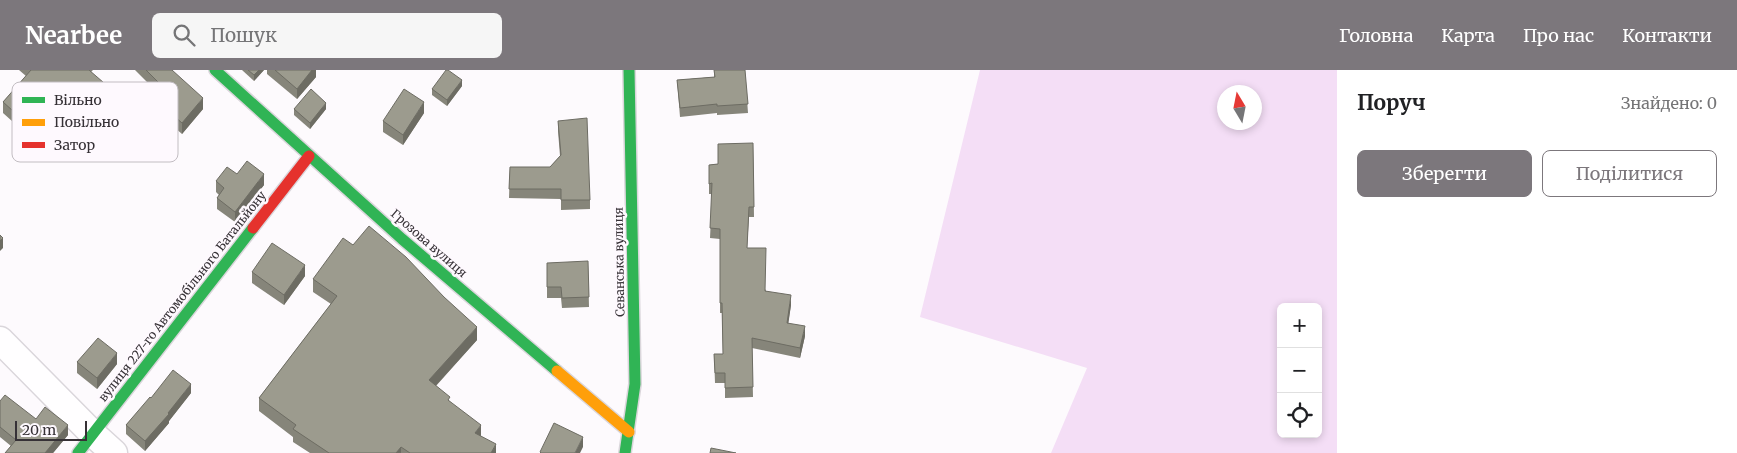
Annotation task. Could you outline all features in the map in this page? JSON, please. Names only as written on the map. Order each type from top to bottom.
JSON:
[{"type":"street","name":"Грозова вулиця","points":[[215,70],[402,239],[629,432]]},
{"type":"street","name":"Севанська вулиця","points":[[625,453],[635,384],[629,70]]},
{"type":"street","name":"вулиця 227-го Автомобільного Батальйону","points":[[85,443],[309,156]]},
{"type":"street","points":[[0,340],[85,443],[114,453]]},
{"type":"shaded area","points":[[980,70],[1337,70],[1337,453],[1051,453],[1087,368],[920,317]]},
{"type":"building","points":[[31,70],[89,70],[103,82],[20,82]]},
{"type":"building","points":[[146,70],[172,70],[203,98],[182,123],[178,120],[178,82],[158,82]]},
{"type":"building","points":[[248,70],[259,70],[254,75]]},
{"type":"building","points":[[275,70],[312,70],[297,89]]},
{"type":"building","points":[[446,70],[462,80],[447,100],[432,89]]},
{"type":"building","points":[[714,70],[745,70],[748,104],[717,106],[717,104],[680,108],[677,80],[715,77]]},
{"type":"building","points":[[311,89],[326,103],[310,123],[294,109]]},
{"type":"building","points":[[404,89],[424,102],[403,135],[383,121]]},
{"type":"building","points":[[12,92],[12,110],[3,102]]},
{"type":"building","points":[[587,118],[590,200],[561,200],[561,189],[509,189],[510,167],[550,167],[561,155],[558,121]]},
{"type":"building","points":[[753,143],[754,207],[749,207],[747,248],[766,248],[765,291],[791,295],[787,323],[805,326],[800,348],[752,338],[753,387],[725,388],[725,373],[715,373],[714,354],[723,354],[722,303],[720,303],[720,229],[710,228],[712,183],[709,184],[709,165],[718,164],[718,144]]},
{"type":"building","points":[[247,161],[264,174],[235,212],[217,198],[224,188],[216,181],[227,167],[237,174]]},
{"type":"building","points":[[369,226],[406,257],[444,297],[477,327],[429,380],[450,397],[448,400],[481,425],[475,433],[496,444],[491,453],[410,453],[401,447],[396,453],[329,453],[293,429],[296,425],[259,398],[337,296],[313,279],[343,238],[353,245]]},
{"type":"building","points":[[272,243],[305,265],[284,295],[252,272]]},
{"type":"building","points":[[588,261],[589,297],[562,298],[561,287],[547,287],[547,263]]},
{"type":"building","points":[[98,338],[117,353],[97,378],[77,362]]},
{"type":"building","points":[[173,370],[191,384],[169,414],[145,441],[126,425]]},
{"type":"building","points":[[5,395],[36,419],[45,407],[68,425],[45,453],[5,453],[16,440],[0,427],[0,401]]},
{"type":"building","points":[[554,423],[583,437],[575,453],[540,452]]},
{"type":"building","points":[[711,448],[736,453],[710,453]]},
{"type":"traffic: fast","points":[[215,70],[402,239],[557,371]]},
{"type":"traffic: fast","points":[[625,453],[635,384],[629,70]]},
{"type":"traffic: fast","points":[[78,453],[253,228]]},
{"type":"traffic: slow","points":[[557,371],[629,432]]},
{"type":"traffic: jam","points":[[253,228],[309,156]]}]
